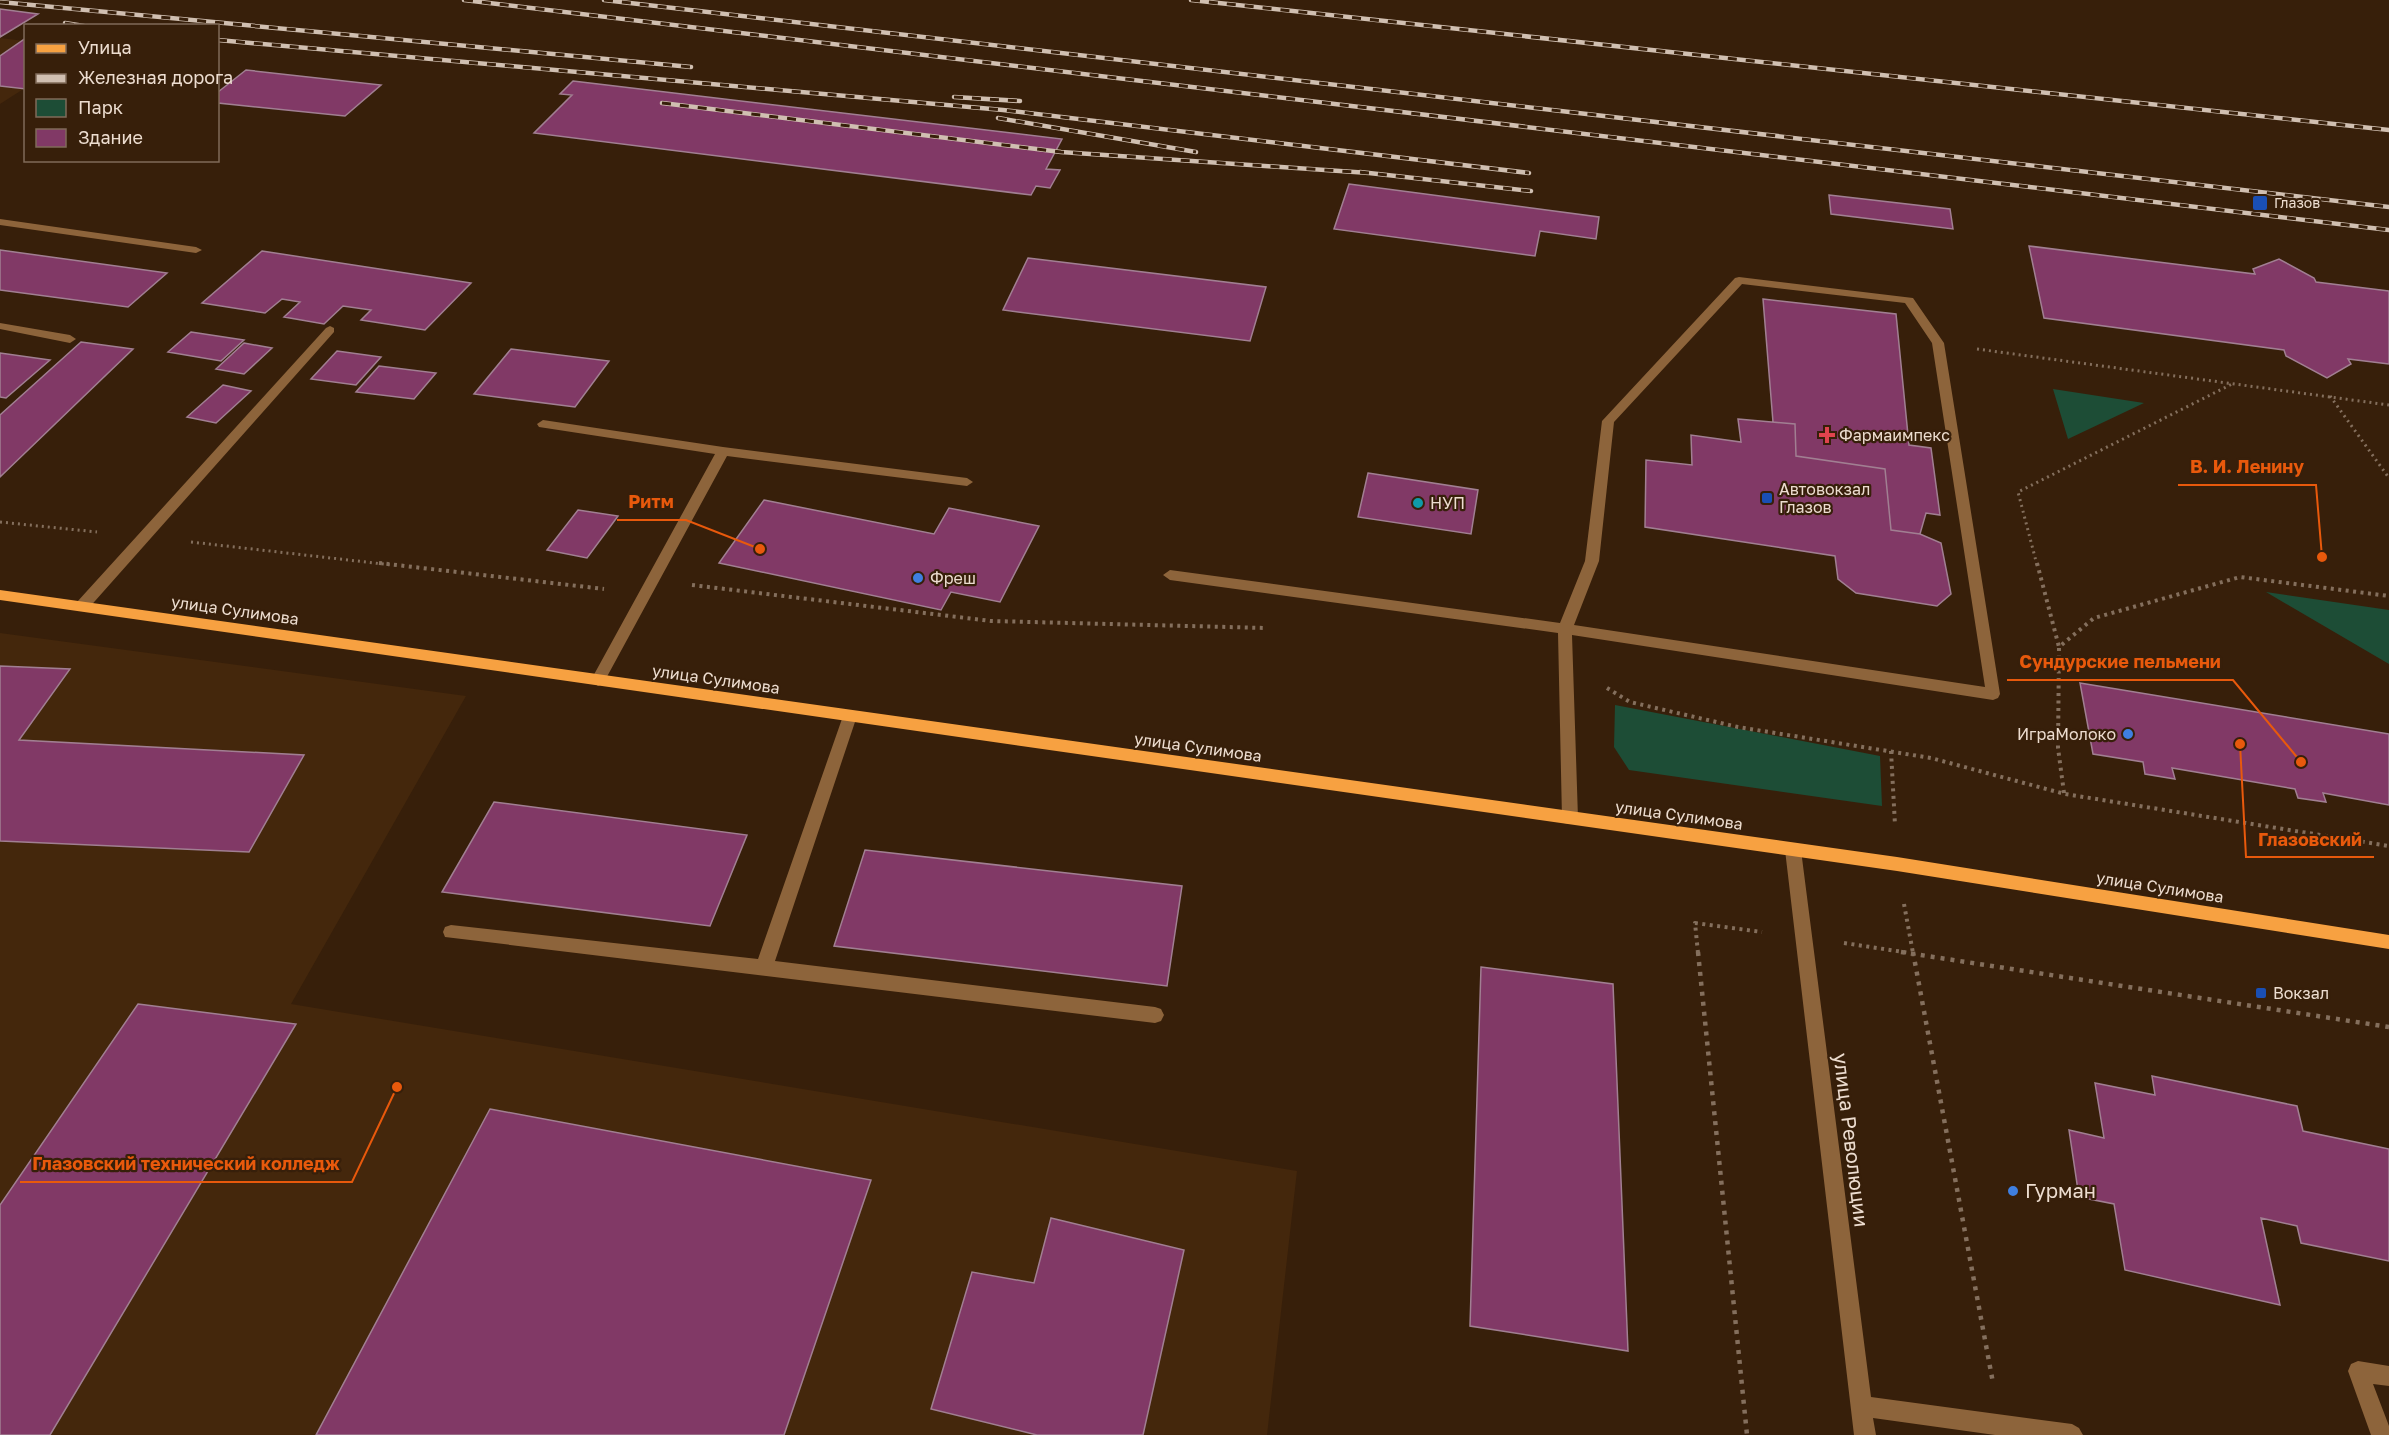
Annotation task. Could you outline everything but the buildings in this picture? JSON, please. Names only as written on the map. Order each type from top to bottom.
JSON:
[{"type":"main road","name":"улица Сулимова","points":[[0,595],[1897,864],[2389,942]]},
{"type":"street","points":[[0,222],[195,250]]},
{"type":"street","points":[[1170,575],[1565,629],[1994,694],[1938,344],[1909,300],[1738,280],[1608,421],[1592,561],[1565,629],[1570,818]]},
{"type":"street","points":[[0,327],[70,339]]},
{"type":"street","points":[[82,606],[330,330]]},
{"type":"street","points":[[543,424],[723,451],[967,482]]},
{"type":"street","points":[[598,680],[723,451]]},
{"type":"street","points":[[764,967],[850,716]]},
{"type":"street","name":"улица Революции","points":[[1793,850],[1865,1435]]},
{"type":"street","points":[[451,932],[764,967],[1155,1015]]},
{"type":"street","points":[[2382,1435],[2358,1371],[2389,1376]]},
{"type":"street","points":[[1861,1406],[2073,1435]]},
{"type":"path","points":[[1938,344],[2389,405]]},
{"type":"path","points":[[2065,794],[2058,748],[2059,647],[2019,492],[2234,383]]},
{"type":"path","points":[[2330,396],[2389,478]]},
{"type":"path","points":[[0,522],[610,590],[675,583],[991,621],[1277,628]]},
{"type":"path","points":[[2059,647],[2094,618],[2240,577],[2389,597]]},
{"type":"path","points":[[1566,662],[1629,702],[1738,727],[1931,758],[2065,794],[2389,846]]},
{"type":"path","points":[[1891,751],[1897,864],[2001,1425]]},
{"type":"path","points":[[1747,1435],[1695,923],[1914,953],[2389,1027]]},
{"type":"shaded area","points":[[0,38],[24,41],[24,89],[0,104]]},
{"type":"shaded area","points":[[0,633],[466,696],[291,1004],[1297,1171],[1267,1435],[0,1435]]},
{"type":"green space","points":[[2053,389],[2144,403],[2068,439]]},
{"type":"green space","points":[[2266,592],[2389,610],[2389,664]]},
{"type":"green space","points":[[1615,705],[1880,756],[1882,806],[1629,770],[1614,747]]},
{"type":"railway","points":[[464,0],[2389,230]]},
{"type":"railway","points":[[604,0],[2389,207]]},
{"type":"railway","points":[[1191,0],[2389,130]]},
{"type":"railway","points":[[0,2],[691,67]]},
{"type":"railway","points":[[65,23],[71,24]]},
{"type":"railway","points":[[219,40],[1003,110],[1529,173]]},
{"type":"railway","points":[[954,97],[1020,101]]},
{"type":"railway","points":[[662,103],[1061,152],[1369,173]]},
{"type":"railway","points":[[998,118],[1196,152]]},
{"type":"railway","points":[[1360,172],[1369,173]]},
{"type":"railway","points":[[1369,173],[1531,191]]},
{"type":"place","name":"Глазов","points":[[2260,203]]},
{"type":"place","name":"Фармаимпекс","points":[[1827,435]]},
{"type":"place","name":"Автовокзал Глазов","points":[[1767,498]]},
{"type":"place","name":"НУП","points":[[1418,503]]},
{"type":"place","name":"Ритм","points":[[760,549]]},
{"type":"place","name":"В. И. Ленину","points":[[2322,557]]},
{"type":"place","name":"Фреш","points":[[918,578]]},
{"type":"place","name":"ИграМолоко","points":[[2128,734]]},
{"type":"place","name":"Глазовский","points":[[2240,744]]},
{"type":"place","name":"Сундурские пельмени","points":[[2301,762]]},
{"type":"place","name":"Вокзал","points":[[2261,993]]},
{"type":"place","name":"Глазовский технический колледж","points":[[397,1087]]},
{"type":"place","name":"Гурман","points":[[2013,1191]]}]
